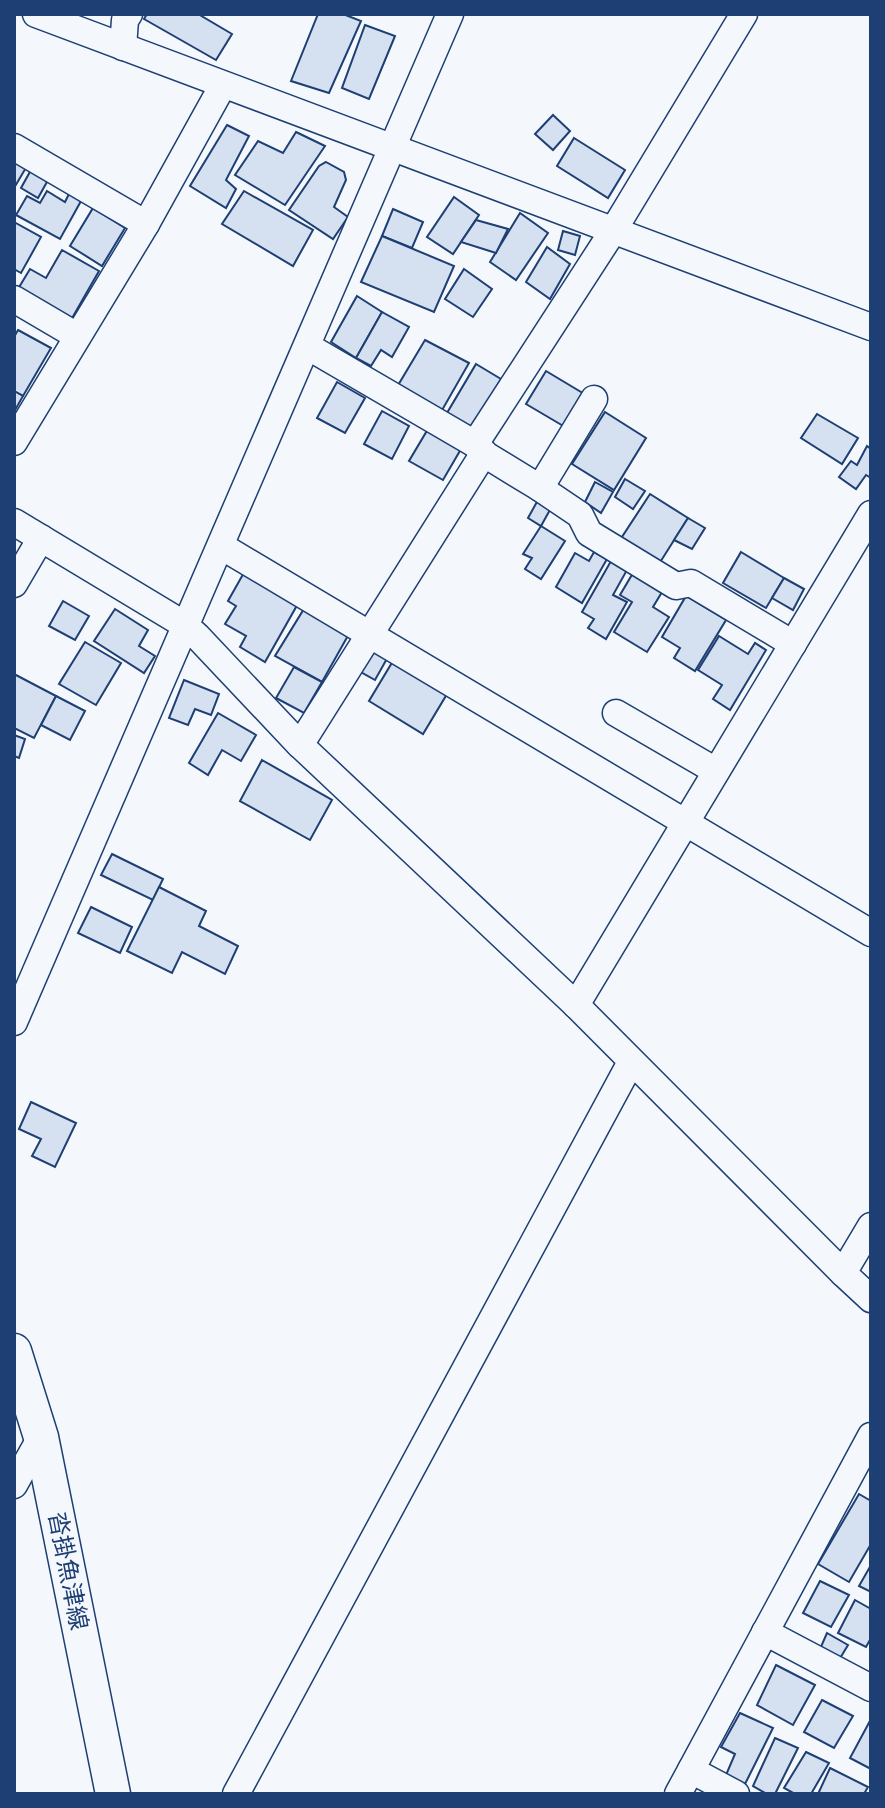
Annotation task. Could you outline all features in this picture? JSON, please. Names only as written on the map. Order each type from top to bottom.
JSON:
[{"type":"main road","name":"沓掛魚津線","points":[[14,1351],[41,1437],[113,1794]]},
{"type":"street","points":[[36,14],[871,327]]},
{"type":"street","points":[[123,47],[125,20],[129,14]]},
{"type":"street","points":[[14,1022],[450,14]]},
{"type":"street","points":[[300,745],[744,14]]},
{"type":"street","points":[[14,442],[146,224],[223,85]]},
{"type":"street","points":[[14,147],[146,224]]},
{"type":"street","points":[[14,299],[77,336]]},
{"type":"street","points":[[307,346],[480,448],[580,515],[589,533],[676,586],[691,583],[793,644]]},
{"type":"street","points":[[540,488],[594,399]]},
{"type":"street","points":[[14,522],[185,625],[300,745],[576,1005],[871,1299]]},
{"type":"street","points":[[576,1005],[793,644],[867,531]]},
{"type":"street","points":[[14,584],[41,538]]},
{"type":"street","points":[[221,546],[871,933]]},
{"type":"street","points":[[616,713],[716,771]]},
{"type":"street","points":[[236,1794],[631,1062]]},
{"type":"street","points":[[843,1273],[871,1226]]},
{"type":"street","points":[[14,1485],[41,1437]]},
{"type":"street","points":[[678,1794],[765,1632],[867,1453]]},
{"type":"street","points":[[765,1632],[871,1688]]},
{"type":"street","points":[[691,1770],[736,1794]]},
{"type":"building","points":[[147,14],[198,14],[232,34],[216,60],[144,19]]},
{"type":"building","points":[[318,14],[343,14],[361,21],[329,93],[291,81]]},
{"type":"building","points":[[365,25],[395,36],[369,99],[342,88]]},
{"type":"building","points":[[553,115],[570,131],[553,150],[535,134]]},
{"type":"building","points":[[227,125],[249,136],[226,180],[236,189],[226,208],[190,186]]},
{"type":"building","points":[[296,132],[325,146],[285,205],[235,175],[258,141],[283,153]]},
{"type":"building","points":[[574,138],[625,170],[608,198],[557,166]]},
{"type":"building","points":[[14,159],[27,166],[14,188]]},
{"type":"building","points":[[326,162],[344,172],[346,180],[334,207],[348,217],[333,239],[289,210],[319,166]]},
{"type":"building","points":[[31,170],[48,180],[38,198],[21,188]]},
{"type":"building","points":[[47,191],[65,202],[69,194],[81,201],[60,239],[16,215],[27,196],[40,203]]},
{"type":"building","points":[[244,191],[313,230],[293,266],[222,224]]},
{"type":"building","points":[[454,197],[479,215],[453,254],[427,237]]},
{"type":"building","points":[[93,208],[125,228],[102,266],[70,246]]},
{"type":"building","points":[[393,209],[423,222],[412,248],[382,236]]},
{"type":"building","points":[[520,213],[548,233],[516,280],[490,262]]},
{"type":"building","points":[[476,220],[508,229],[496,253],[461,242]]},
{"type":"building","points":[[14,222],[41,237],[21,273],[14,269]]},
{"type":"building","points":[[563,231],[580,236],[575,255],[558,250]]},
{"type":"building","points":[[382,236],[454,266],[434,312],[361,282]]},
{"type":"building","points":[[547,247],[570,264],[550,299],[526,282]]},
{"type":"building","points":[[62,250],[99,271],[71,320],[18,289],[30,269],[46,278]]},
{"type":"building","points":[[464,269],[492,289],[473,317],[445,299]]},
{"type":"building","points":[[357,296],[382,312],[356,358],[331,342]]},
{"type":"building","points":[[382,312],[409,327],[392,357],[381,350],[371,366],[356,358]]},
{"type":"building","points":[[18,330],[51,348],[23,396],[14,391],[14,337]]},
{"type":"building","points":[[425,340],[469,363],[441,412],[397,387]]},
{"type":"building","points":[[476,364],[501,379],[473,428],[447,413]]},
{"type":"building","points":[[546,371],[586,395],[565,427],[526,404]]},
{"type":"building","points":[[337,382],[365,398],[345,433],[317,418]]},
{"type":"building","points":[[14,391],[23,396],[14,412]]},
{"type":"building","points":[[382,411],[409,426],[392,459],[364,444]]},
{"type":"building","points":[[605,412],[646,438],[614,490],[572,464]]},
{"type":"building","points":[[817,414],[858,438],[842,464],[801,438]]},
{"type":"building","points":[[428,429],[461,449],[443,480],[409,461]]},
{"type":"building","points":[[867,446],[871,449],[871,478],[866,475],[856,489],[839,477],[851,461],[857,465]]},
{"type":"building","points":[[625,479],[645,491],[633,509],[615,497]]},
{"type":"building","points":[[595,482],[613,492],[601,513],[585,502]]},
{"type":"building","points":[[650,494],[688,518],[659,564],[620,540]]},
{"type":"building","points":[[538,500],[551,508],[541,526],[528,518]]},
{"type":"building","points":[[688,518],[705,528],[692,549],[674,540]]},
{"type":"building","points":[[541,526],[565,541],[541,579],[525,569],[532,558],[523,554]]},
{"type":"building","points":[[594,552],[607,559],[582,603],[556,587],[575,553],[589,561]]},
{"type":"building","points":[[741,552],[784,578],[766,608],[723,583]]},
{"type":"building","points":[[611,561],[627,570],[613,595],[627,602],[606,639],[588,628],[594,619],[582,612]]},
{"type":"building","points":[[246,569],[300,600],[265,662],[240,647],[246,636],[225,624],[236,606],[228,601]]},
{"type":"building","points":[[633,573],[662,592],[653,607],[669,617],[647,652],[614,632],[632,602],[620,595]]},
{"type":"building","points":[[784,578],[804,589],[793,610],[772,598]]},
{"type":"building","points":[[686,596],[726,620],[695,671],[674,658],[680,648],[662,637]]},
{"type":"building","points":[[63,601],[89,616],[75,640],[49,626]]},
{"type":"building","points":[[307,604],[350,632],[322,682],[275,656]]},
{"type":"building","points":[[115,609],[148,630],[139,646],[155,656],[144,673],[94,641]]},
{"type":"building","points":[[719,636],[748,654],[755,643],[766,650],[730,710],[713,699],[722,685],[698,670]]},
{"type":"building","points":[[85,642],[121,663],[96,705],[59,684]]},
{"type":"building","points":[[373,645],[389,655],[375,680],[359,671]]},
{"type":"building","points":[[393,661],[447,694],[423,734],[369,701]]},
{"type":"building","points":[[294,667],[322,682],[304,713],[276,698]]},
{"type":"building","points":[[14,674],[56,696],[34,738],[14,728]]},
{"type":"building","points":[[184,680],[219,694],[211,715],[195,709],[188,725],[169,718]]},
{"type":"building","points":[[56,696],[85,711],[70,740],[41,725]]},
{"type":"building","points":[[218,713],[256,735],[241,761],[222,750],[208,775],[189,763]]},
{"type":"building","points":[[14,735],[25,739],[19,758],[14,756]]},
{"type":"building","points":[[262,760],[332,800],[310,840],[240,801]]},
{"type":"building","points":[[112,854],[163,879],[153,900],[101,875]]},
{"type":"building","points":[[159,887],[206,911],[199,926],[238,946],[225,974],[182,952],[172,973],[127,951]]},
{"type":"building","points":[[91,907],[132,927],[120,953],[78,933]]},
{"type":"building","points":[[31,1102],[76,1123],[55,1167],[32,1156],[41,1139],[19,1129]]},
{"type":"building","points":[[859,1494],[871,1501],[871,1544],[849,1582],[818,1564]]},
{"type":"building","points":[[871,1565],[871,1592],[859,1586]]},
{"type":"building","points":[[820,1581],[849,1595],[831,1627],[803,1613]]},
{"type":"building","points":[[855,1600],[871,1609],[871,1638],[866,1647],[838,1633]]},
{"type":"building","points":[[827,1633],[848,1645],[839,1660],[820,1649]]},
{"type":"building","points":[[776,1665],[815,1685],[793,1725],[757,1705]]},
{"type":"building","points":[[822,1700],[853,1716],[834,1748],[804,1732]]},
{"type":"building","points":[[740,1713],[773,1728],[745,1784],[726,1775],[735,1754],[721,1747]]},
{"type":"building","points":[[871,1719],[871,1769],[850,1758]]},
{"type":"building","points":[[775,1738],[798,1748],[775,1794],[767,1794],[753,1786]]},
{"type":"building","points":[[806,1752],[829,1763],[811,1794],[795,1794],[784,1788]]},
{"type":"building","points":[[830,1768],[868,1787],[864,1794],[818,1794]]}]
